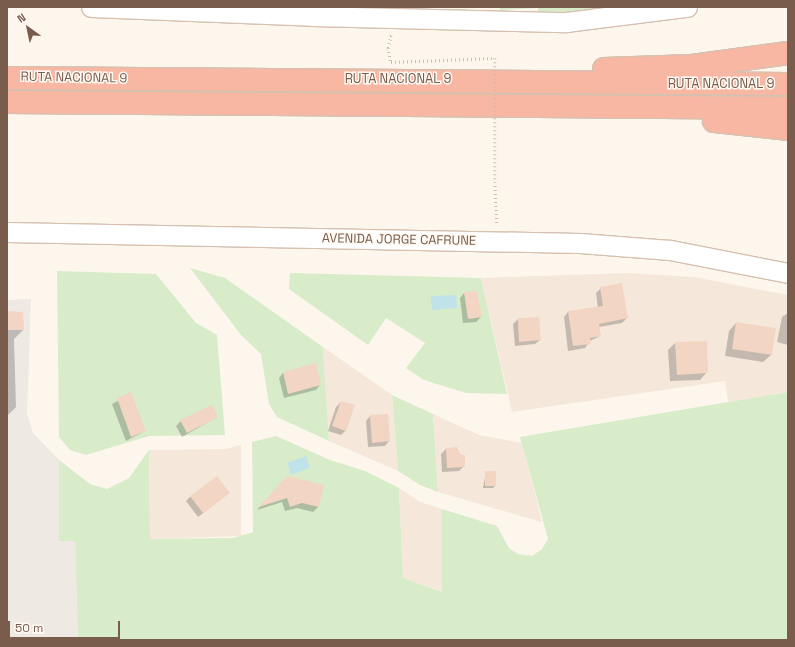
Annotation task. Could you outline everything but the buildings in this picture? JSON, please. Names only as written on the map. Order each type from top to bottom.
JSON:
[{"type":"highway","points":[[478,80],[557,69],[692,66],[788,53]]},
{"type":"highway","name":"RUTA NACIONAL 9","points":[[7,78],[478,80],[788,84]]},
{"type":"highway","name":"RUTA NACIONAL 9","points":[[7,102],[553,108],[788,108]]},
{"type":"highway","points":[[553,108],[788,129]]},
{"type":"street","points":[[91,7],[304,16],[566,22],[687,7]]},
{"type":"street","name":"AVENIDA JORGE CAFRUNE","points":[[7,232],[580,243],[670,250],[788,273]]},
{"type":"path","points":[[388,48],[391,62],[495,58],[495,182],[498,242]]},
{"type":"shaded area","points":[[628,273],[694,277],[788,295],[788,392],[728,402],[725,381],[512,412],[481,278]]},
{"type":"shaded area","points":[[31,299],[27,414],[33,433],[59,460],[59,540],[75,540],[78,640],[7,640],[7,300]]},
{"type":"shaded area","points":[[323,347],[392,395],[398,471],[329,441]]},
{"type":"shaded area","points":[[433,414],[479,435],[522,443],[542,522],[438,492]]},
{"type":"shaded area","points":[[241,445],[241,536],[150,539],[149,450],[226,449]]},
{"type":"shaded area","points":[[399,488],[420,502],[442,509],[443,592],[403,578]]},
{"type":"green space","points":[[500,7],[616,7],[539,18],[538,8],[500,10]]},
{"type":"green space","points":[[190,268],[225,278],[323,347],[329,441],[277,417],[269,404],[261,354],[241,335]]},
{"type":"green space","points":[[57,271],[156,274],[196,323],[217,335],[225,435],[149,436],[86,455],[70,450],[59,437]]},
{"type":"green space","points":[[290,273],[481,278],[507,394],[466,393],[424,380],[406,368],[425,343],[386,318],[368,345],[289,289]]},
{"type":"green space","points":[[788,392],[788,640],[78,640],[75,541],[59,541],[59,460],[90,484],[107,489],[129,478],[149,450],[150,539],[233,538],[253,532],[252,442],[276,436],[330,460],[365,471],[399,488],[403,578],[442,592],[442,509],[497,526],[509,548],[518,554],[532,556],[542,549],[548,539],[520,437]]},
{"type":"green space","points":[[392,395],[433,414],[438,492],[420,485],[398,471]]},
{"type":"water","points":[[456,295],[457,308],[432,310],[431,296]]},
{"type":"water","points":[[306,456],[310,468],[291,475],[287,463]]}]
